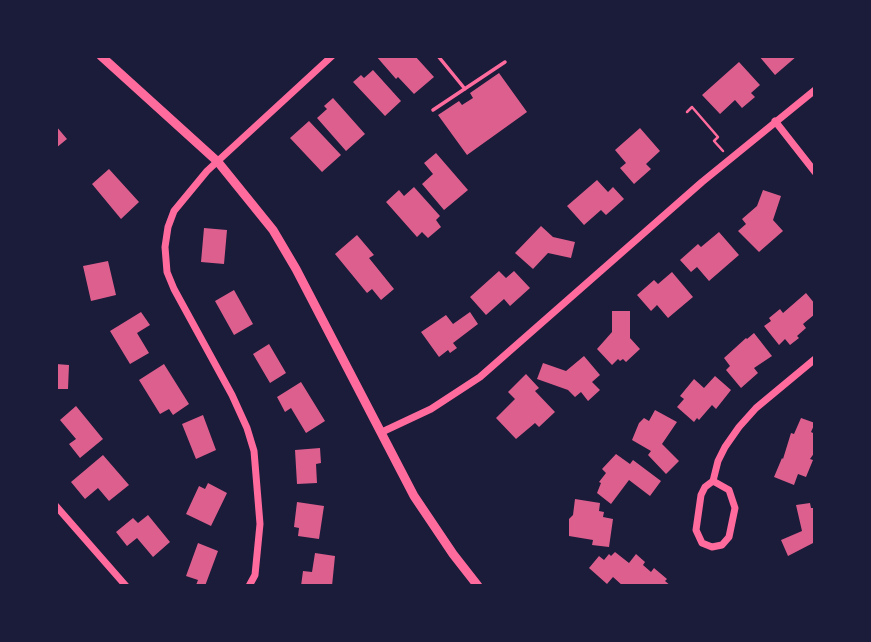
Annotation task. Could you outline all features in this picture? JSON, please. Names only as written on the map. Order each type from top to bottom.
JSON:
[{"type":"street","points":[[101,56],[218,162],[273,230],[414,496],[478,586]]},
{"type":"street","points":[[249,586],[255,575],[260,524],[254,452],[247,428],[232,395],[174,289],[167,272],[164,247],[174,212],[188,192],[332,56]]},
{"type":"street","points":[[382,432],[430,410],[480,377],[730,159],[815,90]]},
{"type":"street","points":[[775,121],[815,172]]},
{"type":"street","points":[[713,481],[729,490],[735,508],[729,537],[722,545],[712,547],[702,543],[696,530],[702,491],[713,481],[718,461],[739,427],[756,408],[815,359]]},
{"type":"street","points":[[56,506],[126,586]]},
{"type":"lane","points":[[438,56],[465,89]]},
{"type":"lane","points":[[433,110],[505,62]]},
{"type":"path","points":[[687,112],[692,107],[718,137],[714,141],[730,159]]},
{"type":"building","points":[[376,56],[415,56],[434,77],[414,94],[398,77],[396,79]]},
{"type":"building","points":[[759,56],[797,56],[775,75]]},
{"type":"building","points":[[739,62],[760,85],[751,93],[755,97],[742,108],[735,100],[720,114],[702,95]]},
{"type":"building","points":[[373,70],[401,101],[385,116],[353,82],[361,75],[364,78]]},
{"type":"building","points":[[499,73],[527,112],[467,155],[438,115],[459,101],[462,105],[473,98],[470,93]]},
{"type":"building","points":[[333,98],[365,134],[346,151],[317,118],[327,109],[324,106]]},
{"type":"building","points":[[309,121],[341,155],[322,172],[290,138]]},
{"type":"building","points":[[56,126],[67,139],[56,148]]},
{"type":"building","points":[[640,128],[660,151],[646,164],[651,169],[634,184],[620,168],[626,163],[615,150]]},
{"type":"building","points":[[436,153],[468,190],[444,210],[422,184],[433,174],[424,163]]},
{"type":"building","points":[[109,169],[139,202],[121,219],[92,184]]},
{"type":"building","points":[[597,180],[608,192],[613,187],[624,199],[606,215],[601,210],[584,225],[567,206]]},
{"type":"building","points":[[414,187],[440,216],[436,220],[441,227],[428,238],[422,232],[417,237],[386,202],[399,190],[404,196]]},
{"type":"building","points":[[763,190],[781,196],[773,220],[783,231],[759,252],[738,231],[746,224],[742,219],[757,206]]},
{"type":"building","points":[[541,226],[553,237],[575,242],[571,258],[548,253],[533,269],[515,253]]},
{"type":"building","points":[[204,228],[227,230],[224,264],[201,262]]},
{"type":"building","points":[[719,232],[739,255],[709,281],[697,267],[691,272],[680,260],[698,244],[701,247]]},
{"type":"building","points":[[357,235],[374,255],[369,258],[394,289],[381,300],[372,289],[367,293],[335,254]]},
{"type":"building","points":[[108,261],[116,295],[91,301],[83,266]]},
{"type":"building","points":[[499,271],[506,278],[514,271],[530,288],[510,306],[504,299],[486,315],[470,297]]},
{"type":"building","points":[[672,272],[693,297],[668,318],[657,305],[651,311],[637,295],[654,280],[658,284]]},
{"type":"building","points":[[234,290],[253,324],[234,335],[215,301]]},
{"type":"building","points":[[806,293],[815,304],[815,314],[803,324],[806,328],[797,336],[799,338],[790,345],[785,339],[779,345],[764,326],[780,309],[783,313]]},
{"type":"building","points":[[612,311],[630,311],[630,338],[640,349],[626,362],[618,359],[612,365],[597,349],[612,332]]},
{"type":"building","points":[[141,312],[150,325],[137,333],[149,353],[130,364],[110,331]]},
{"type":"building","points":[[470,312],[478,324],[453,343],[457,348],[450,353],[448,350],[439,357],[421,332],[446,315],[453,324]]},
{"type":"building","points":[[754,333],[772,356],[754,368],[758,373],[741,388],[726,370],[730,366],[724,358]]},
{"type":"building","points":[[269,344],[286,373],[270,383],[253,354]]},
{"type":"building","points":[[584,356],[600,375],[592,382],[600,390],[588,401],[581,392],[575,397],[568,390],[537,379],[543,363],[566,371]]},
{"type":"building","points":[[56,364],[69,365],[68,389],[56,389]]},
{"type":"building","points":[[164,364],[189,404],[173,415],[169,409],[160,414],[139,380]]},
{"type":"building","points":[[526,374],[539,388],[535,391],[555,412],[539,427],[535,423],[516,439],[496,418],[515,399],[508,392]]},
{"type":"building","points":[[715,376],[731,390],[716,409],[712,405],[694,422],[677,407],[684,399],[680,396],[694,379],[704,388]]},
{"type":"building","points":[[301,382],[325,421],[306,433],[291,408],[285,412],[277,397]]},
{"type":"building","points":[[76,406],[103,439],[80,458],[69,444],[76,439],[60,420]]},
{"type":"building","points":[[655,410],[677,422],[662,444],[679,461],[666,474],[648,455],[651,451],[632,440],[639,423],[644,418],[649,421]]},
{"type":"building","points":[[203,415],[216,450],[196,459],[182,424]]},
{"type":"building","points":[[801,418],[815,423],[811,432],[815,434],[815,452],[810,459],[813,460],[806,477],[798,474],[794,485],[774,477],[791,433],[794,434]]},
{"type":"building","points":[[320,448],[321,463],[316,464],[317,483],[297,484],[295,450]]},
{"type":"building","points":[[616,454],[630,464],[633,460],[661,481],[650,496],[629,480],[611,504],[597,493],[601,483],[599,482],[606,473],[602,469]]},
{"type":"building","points":[[103,455],[129,485],[109,501],[98,488],[85,499],[71,482]]},
{"type":"building","points":[[208,483],[227,493],[211,526],[186,514],[199,486],[205,489]]},
{"type":"building","points":[[575,499],[600,503],[599,511],[604,512],[603,517],[613,519],[609,547],[592,545],[593,540],[569,536],[569,519],[573,515]]},
{"type":"building","points":[[297,502],[324,506],[319,539],[298,536],[299,528],[294,527]]},
{"type":"building","points":[[810,503],[811,508],[815,508],[815,542],[788,556],[781,540],[802,531],[796,505]]},
{"type":"building","points":[[148,515],[170,542],[153,557],[137,538],[127,546],[116,532],[133,518],[138,523]]},
{"type":"building","points":[[198,543],[218,551],[205,586],[196,585],[198,580],[186,576]]},
{"type":"building","points":[[615,552],[629,563],[636,554],[645,562],[643,565],[651,572],[654,568],[671,586],[623,586],[613,577],[607,584],[589,568],[599,556],[604,560]]},
{"type":"building","points":[[315,553],[335,556],[332,586],[301,586],[303,571],[312,572]]}]
